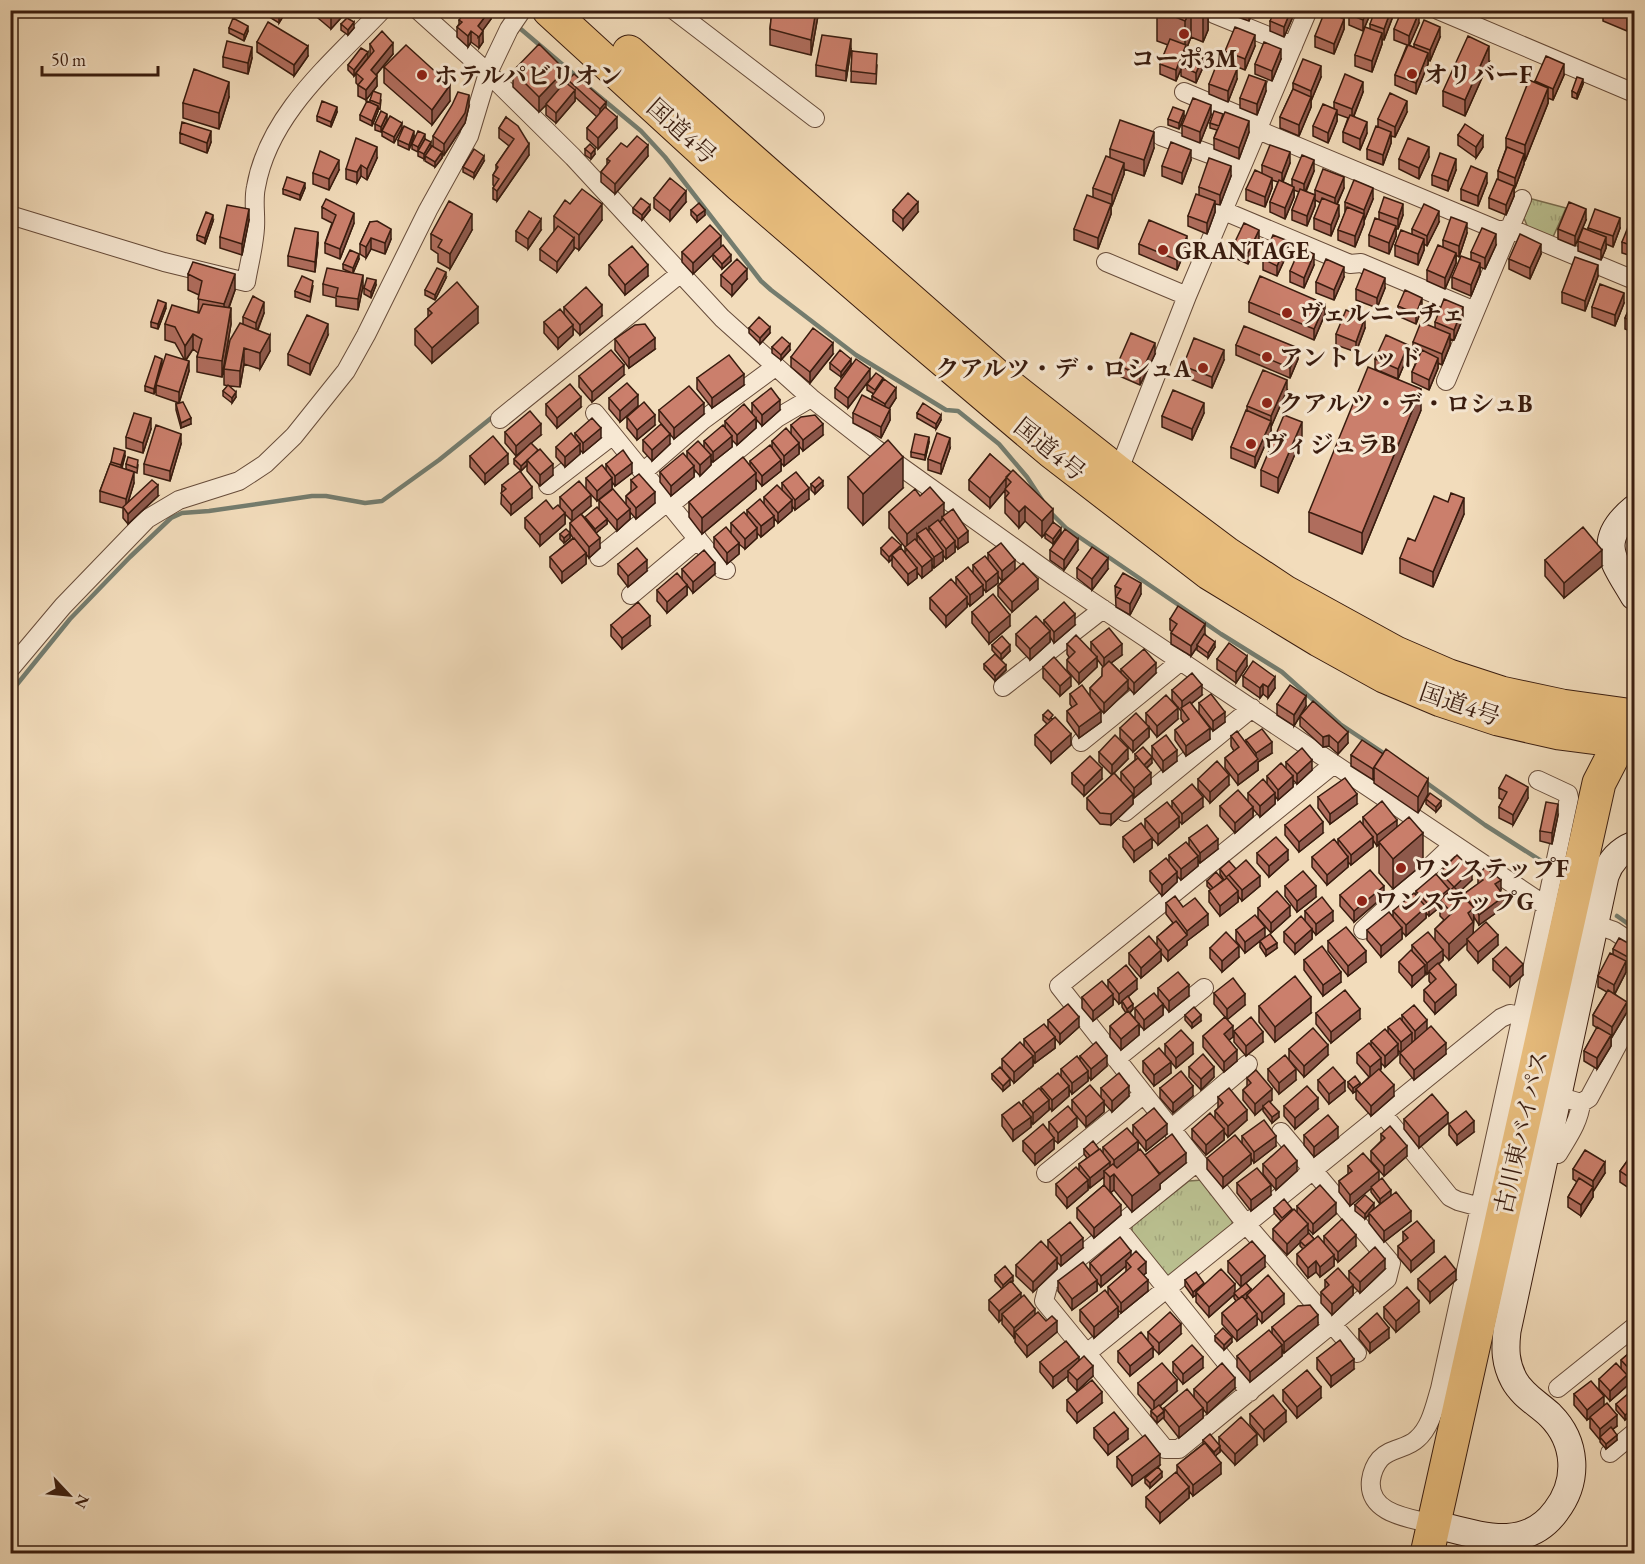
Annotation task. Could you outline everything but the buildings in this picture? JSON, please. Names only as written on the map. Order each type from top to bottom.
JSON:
[{"type":"highway","name":"国道4号","points":[[549,10],[741,186],[902,325],[1052,452],[1209,573],[1319,640],[1384,676],[1441,700],[1498,719],[1559,733],[1631,725]]},
{"type":"highway","name":"国道4号","points":[[582,10],[999,378],[1226,553],[1285,592],[1396,653],[1449,676],[1501,693],[1562,706],[1631,725]]},
{"type":"highway","name":"古川東バイパス","points":[[1430,1539],[1599,783],[1631,725]]},
{"type":"street","points":[[10,215],[164,262],[246,282],[255,228],[255,188],[265,154],[282,120],[323,72],[382,10]]},
{"type":"street","points":[[418,10],[488,73],[573,158],[722,318],[811,398],[876,449],[1103,609],[1545,906]]},
{"type":"street","points":[[674,10],[815,118]]},
{"type":"street","points":[[1118,472],[1187,296],[1308,10]]},
{"type":"street","points":[[1438,10],[1635,93]]},
{"type":"street","points":[[1214,14],[1293,46]]},
{"type":"street","points":[[10,669],[63,606],[147,519],[180,500],[239,481],[266,464],[294,436],[346,371],[423,219],[469,136],[488,73],[516,19]]},
{"type":"street","points":[[1184,92],[1259,127],[1500,231],[1509,228],[1635,280]]},
{"type":"street","points":[[1161,136],[1242,166]]},
{"type":"street","points":[[1446,381],[1522,200]]},
{"type":"street","points":[[1224,211],[1350,264],[1361,263],[1475,311]]},
{"type":"street","points":[[1106,262],[1187,296]]},
{"type":"street","points":[[500,419],[681,273]]},
{"type":"street","points":[[643,472],[703,420],[775,367]]},
{"type":"street","points":[[599,557],[777,418],[811,398]]},
{"type":"street","points":[[595,413],[722,569],[726,570]]},
{"type":"street","points":[[548,485],[613,435]]},
{"type":"street","points":[[1635,509],[1620,521],[1611,547],[1614,561],[1635,596]]},
{"type":"street","points":[[631,595],[698,539]]},
{"type":"street","points":[[1003,687],[1103,609]]},
{"type":"street","points":[[1081,742],[1181,661]]},
{"type":"street","points":[[1125,812],[1252,708]]},
{"type":"street","points":[[1334,764],[1059,986],[1246,1224],[1357,1353]]},
{"type":"street","points":[[1538,780],[1568,794],[1569,798],[1444,1377],[1431,1416],[1418,1439],[1380,1459],[1372,1475],[1372,1493],[1380,1506],[1430,1539],[1520,1537],[1532,1532],[1544,1525],[1554,1514],[1562,1503],[1572,1479],[1571,1455],[1562,1431],[1549,1414],[1518,1387],[1507,1365],[1507,1330],[1569,1099],[1594,924],[1608,868],[1620,853],[1635,845]]},
{"type":"street","points":[[1363,930],[1453,846]]},
{"type":"street","points":[[1594,924],[1614,931],[1635,944]]},
{"type":"street","points":[[1116,1059],[1204,988]]},
{"type":"street","points":[[1087,1353],[1501,1018],[1510,1014],[1522,1016]]},
{"type":"street","points":[[1569,1099],[1593,1094],[1635,1014]]},
{"type":"street","points":[[1171,1129],[1248,1064]]},
{"type":"street","points":[[1046,1173],[1144,1094]]},
{"type":"street","points":[[1558,1154],[1580,1115],[1569,1099]]},
{"type":"street","points":[[1382,1113],[1450,1197],[1480,1207]]},
{"type":"street","points":[[1197,1162],[1049,1282],[1044,1301],[1165,1449],[1179,1449],[1387,1279],[1391,1263],[1281,1132]]},
{"type":"street","points":[[1117,1227],[1250,1392]]},
{"type":"street","points":[[1558,1388],[1635,1327]]},
{"type":"street","points":[[1610,1453],[1635,1433]]},
{"type":"green space","points":[[1532,199],[1566,208],[1553,237],[1528,228],[1524,218]]},
{"type":"green space","points":[[1202,1180],[1233,1218],[1231,1230],[1167,1277],[1132,1236],[1132,1226],[1189,1181]]},
{"type":"waterway","points":[[499,10],[510,20]]},
{"type":"waterway","points":[[516,25],[576,76]]},
{"type":"waterway","points":[[582,82],[641,131],[665,157],[761,281],[856,355],[946,410],[958,411],[999,444],[1027,477],[1042,500]]},
{"type":"waterway","points":[[10,693],[70,619],[171,518],[182,513],[312,496],[326,496],[365,503],[382,501],[439,460],[495,415]]},
{"type":"waterway","points":[[1050,512],[1066,528],[1221,634],[1282,672],[1340,724],[1388,756]]},
{"type":"waterway","points":[[1424,781],[1485,825],[1546,864]]},
{"type":"waterway","points":[[1617,916],[1634,928]]},
{"type":"place","name":"コーポ3M","points":[[1184,34]]},
{"type":"place","name":"オリバーF","points":[[1412,74]]},
{"type":"place","name":"ホテルパビリオン","points":[[422,75]]},
{"type":"place","name":"GRANTAGE","points":[[1163,250]]},
{"type":"place","name":"ヴェルニーチェ","points":[[1287,313]]},
{"type":"place","name":"アントレッド","points":[[1267,357]]},
{"type":"place","name":"クアルツ・デ・ロシュA","points":[[1203,368]]},
{"type":"place","name":"クアルツ・デ・ロシュB","points":[[1267,403]]},
{"type":"place","name":"ヴィジュラB","points":[[1251,444]]},
{"type":"place","name":"ワンステップF","points":[[1401,868]]},
{"type":"place","name":"ワンステップG","points":[[1362,901]]}]
